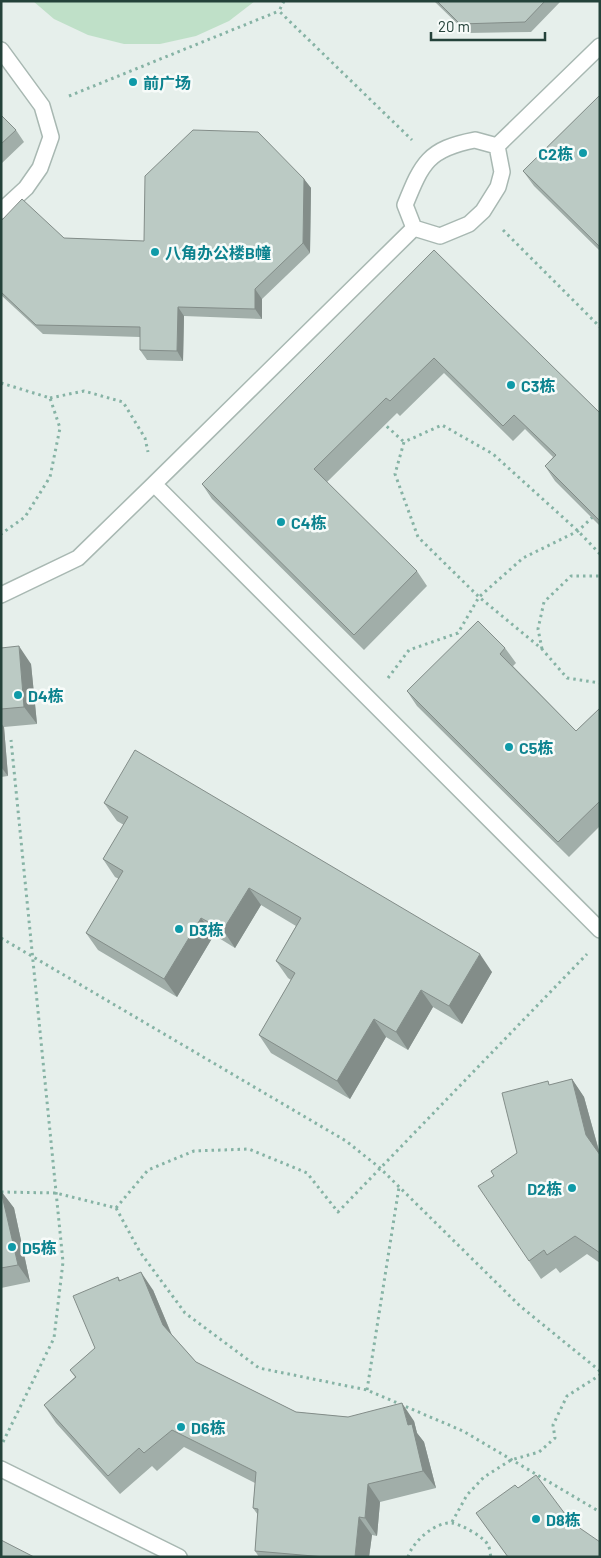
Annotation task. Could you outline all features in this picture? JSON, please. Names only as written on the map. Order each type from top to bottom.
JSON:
[{"type":"lane","points":[[497,146],[600,46]]},
{"type":"lane","points":[[1,50],[42,106],[51,137],[40,168],[26,188],[1,211]]},
{"type":"lane","points":[[414,228],[405,205],[416,177],[430,157],[453,144],[475,140],[497,146]]},
{"type":"lane","points":[[414,228],[440,236],[469,224],[483,210],[498,187],[502,172],[497,146]]},
{"type":"lane","points":[[1,595],[78,558],[414,228]]},
{"type":"lane","points":[[154,484],[600,930]]},
{"type":"lane","points":[[1,1469],[179,1557]]},
{"type":"path","points":[[42,106],[279,11],[284,1]]},
{"type":"path","points":[[279,11],[430,157]]},
{"type":"path","points":[[483,210],[600,327]]},
{"type":"path","points":[[1,384],[50,398],[84,391],[123,402],[145,438],[154,484]]},
{"type":"path","points":[[1,534],[24,517],[50,477],[60,428],[50,398]]},
{"type":"path","points":[[376,416],[404,442]]},
{"type":"path","points":[[404,442],[442,425],[493,454],[578,531],[600,554]]},
{"type":"path","points":[[404,442],[395,474],[418,538],[479,597],[542,649],[568,678],[600,683]]},
{"type":"path","points":[[371,701],[409,650],[458,633],[479,597],[523,558],[578,531],[600,510]]},
{"type":"path","points":[[542,649],[538,629],[544,602],[571,576],[600,576]]},
{"type":"path","points":[[1,1444],[54,1338],[63,1262],[11,740]]},
{"type":"path","points":[[1,938],[32,954],[346,1141],[380,1168],[520,1306],[600,1373],[567,1396],[553,1425],[555,1438],[539,1452],[511,1460],[484,1477],[467,1496],[452,1522],[431,1529],[410,1549],[408,1557]]},
{"type":"path","points":[[116,1208],[148,1170],[194,1151],[249,1149],[307,1173],[338,1212],[593,948]]},
{"type":"path","points":[[367,1390],[399,1187]]},
{"type":"path","points":[[1,1192],[56,1193],[116,1208],[140,1252],[185,1314],[259,1368],[367,1390],[463,1431],[600,1512]]},
{"type":"path","points":[[452,1522],[473,1531],[488,1545],[491,1557]]},
{"type":"green space","points":[[33,1],[255,1],[229,21],[196,36],[160,44],[124,44],[88,35],[54,19]]},
{"type":"building","points":[[437,1],[545,1],[525,22],[460,24]]},
{"type":"building","name":"C2栋","points":[[600,95],[600,247],[523,171]]},
{"type":"building","points":[[1,115],[16,130],[1,144]]},
{"type":"building","name":"八角办公楼B幢","points":[[193,130],[258,132],[304,179],[303,243],[255,289],[255,309],[178,307],[177,351],[140,350],[140,327],[36,325],[1,292],[1,221],[22,199],[64,238],[144,241],[145,176]]},
{"type":"building","points":[[434,250],[600,413],[600,521],[545,466],[556,455],[514,415],[503,426],[434,358],[390,401],[386,398],[314,469],[417,571],[354,635],[202,484]]},
{"type":"building","name":"C5栋","points":[[478,621],[505,648],[500,654],[576,731],[600,708],[600,801],[558,842],[407,691]]},
{"type":"building","points":[[19,646],[24,707],[1,709],[1,648]]},
{"type":"building","name":"D3栋","points":[[135,750],[480,954],[449,1006],[421,990],[396,1032],[374,1019],[337,1081],[259,1035],[295,973],[276,961],[301,918],[249,888],[223,930],[201,918],[164,979],[86,933],[123,871],[103,859],[128,817],[104,803]]},
{"type":"building","name":"D2栋","points":[[572,1079],[586,1135],[600,1155],[600,1253],[575,1236],[547,1255],[544,1250],[529,1261],[478,1186],[494,1176],[491,1171],[517,1153],[502,1093],[548,1081],[549,1085]]},
{"type":"building","points":[[1,1191],[18,1265],[1,1268]]},
{"type":"building","name":"D6栋","points":[[141,1272],[163,1325],[196,1362],[296,1412],[348,1417],[402,1403],[408,1425],[412,1424],[423,1471],[368,1484],[365,1518],[359,1517],[355,1557],[325,1557],[255,1551],[258,1509],[253,1508],[256,1472],[172,1430],[144,1453],[139,1448],[108,1476],[44,1405],[76,1377],[70,1370],[95,1348],[73,1296],[118,1277],[119,1281]]},
{"type":"building","name":"D8栋","points":[[536,1475],[571,1522],[600,1542],[600,1557],[508,1557],[476,1513],[515,1485],[518,1488]]},
{"type":"building","points":[[1,1540],[34,1557],[1,1557]]},
{"type":"place","name":"前广场","points":[[133,82]]},
{"type":"place","name":"C2栋","points":[[583,153]]},
{"type":"place","name":"八角办公楼B幢","points":[[155,252]]},
{"type":"place","name":"C3栋","points":[[511,385]]},
{"type":"place","name":"C4栋","points":[[281,522]]},
{"type":"place","name":"D4栋","points":[[18,695]]},
{"type":"place","name":"C5栋","points":[[509,747]]},
{"type":"place","name":"D3栋","points":[[179,929]]},
{"type":"place","name":"D2栋","points":[[572,1188]]},
{"type":"place","name":"D5栋","points":[[12,1247]]},
{"type":"place","name":"D6栋","points":[[181,1427]]},
{"type":"place","name":"D8栋","points":[[536,1519]]}]
